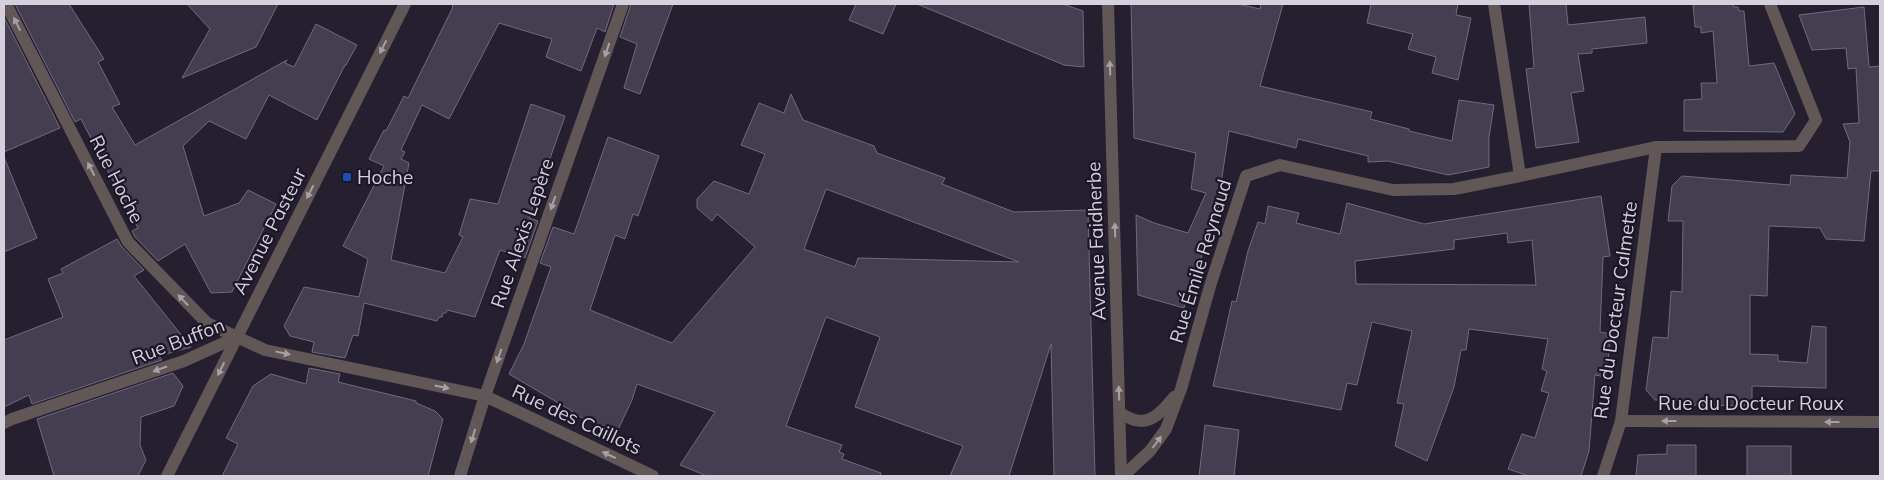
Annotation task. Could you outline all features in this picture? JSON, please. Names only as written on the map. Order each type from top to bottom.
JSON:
[{"type":"street","name":"Rue Hoche","points":[[6,4],[128,242],[207,323],[237,337]]},
{"type":"street","name":"Avenue Pasteur","points":[[167,476],[405,4]]},
{"type":"street","name":"Rue Alexis Lepère","points":[[460,476],[485,396],[623,4]]},
{"type":"street","name":"Avenue Faidherbe","points":[[1108,4],[1122,476]]},
{"type":"street","points":[[1494,4],[1520,176],[1656,147],[1799,146],[1816,120],[1770,4]]},
{"type":"street","name":"Rue du Docteur Calmette","points":[[1603,476],[1621,421],[1656,147]]},
{"type":"street","name":"Rue Émile Reynaud","points":[[1122,476],[1150,451],[1166,429],[1181,389],[1210,286],[1246,176],[1280,165],[1393,190],[1454,189],[1520,176]]},
{"type":"street","name":"Rue Buffon","points":[[4,423],[184,361],[237,337],[265,350],[485,396]]},
{"type":"street","name":"Rue Émile Reynaud","points":[[1120,413],[1135,420],[1146,421],[1161,413],[1181,389]]},
{"type":"street","name":"Rue des Caillots","points":[[485,396],[653,476]]},
{"type":"street","name":"Rue du Docteur Roux","points":[[1621,421],[1880,422]]},
{"type":"building","points":[[15,4],[69,4],[104,59],[98,62],[120,104],[112,107],[135,145],[287,60],[285,63],[294,67],[316,24],[357,45],[317,120],[269,95],[246,139],[209,121],[183,146],[204,216],[239,203],[248,190],[276,204],[232,292],[211,293],[185,244],[158,261],[135,237],[132,231],[138,228],[81,119],[75,122]]},
{"type":"building","points":[[187,4],[278,4],[256,47],[182,78],[210,29]]},
{"type":"building","points":[[453,4],[614,4],[605,32],[597,28],[581,71],[546,57],[552,39],[499,23],[449,119],[422,105],[401,150],[405,152],[401,159],[409,163],[391,260],[445,273],[463,237],[459,235],[470,199],[498,204],[531,104],[565,116],[529,218],[538,221],[525,258],[500,250],[475,317],[447,310],[437,321],[364,303],[358,336],[353,335],[345,358],[312,352],[314,342],[290,336],[284,326],[304,287],[359,297],[368,259],[343,246],[384,166],[369,159],[404,96],[408,98]]},
{"type":"building","points":[[631,4],[673,4],[640,94],[624,88],[637,44],[620,37]]},
{"type":"building","points":[[856,4],[896,4],[883,34],[849,20]]},
{"type":"building","points":[[917,4],[1063,4],[1083,11],[1084,67],[1064,65]]},
{"type":"building","points":[[1131,4],[1238,4],[1260,9],[1261,4],[1283,4],[1260,86],[1372,112],[1370,119],[1452,141],[1459,100],[1494,105],[1489,137],[1489,167],[1448,175],[1388,161],[1368,162],[1368,156],[1298,139],[1296,148],[1229,131],[1220,190],[1224,191],[1184,308],[1138,295],[1136,215],[1154,223],[1188,233],[1206,193],[1191,189],[1196,153],[1134,138]]},
{"type":"building","points":[[1371,4],[1458,4],[1456,15],[1471,18],[1458,80],[1432,73],[1436,57],[1408,49],[1413,34],[1367,23]]},
{"type":"building","points":[[1529,4],[1566,4],[1568,25],[1645,17],[1647,43],[1592,49],[1592,53],[1578,54],[1584,91],[1571,93],[1579,142],[1536,148],[1526,69],[1534,68]]},
{"type":"building","points":[[1693,4],[1733,4],[1734,7],[1738,7],[1739,11],[1744,11],[1749,66],[1774,63],[1795,114],[1783,132],[1684,131],[1684,100],[1702,99],[1701,83],[1717,83],[1713,31],[1701,33],[1701,27],[1695,27]]},
{"type":"building","points":[[1864,7],[1869,67],[1880,66],[1880,171],[1871,171],[1864,241],[1826,239],[1820,228],[1769,226],[1767,296],[1750,295],[1750,354],[1778,355],[1778,361],[1807,363],[1812,326],[1826,327],[1826,388],[1752,386],[1752,406],[1690,405],[1691,400],[1655,400],[1646,390],[1653,337],[1668,338],[1671,291],[1682,292],[1683,221],[1668,221],[1672,186],[1682,176],[1790,185],[1791,175],[1847,178],[1850,142],[1843,124],[1859,123],[1856,68],[1848,69],[1846,48],[1812,50],[1799,15]]},
{"type":"building","points":[[4,17],[60,128],[4,152]]},
{"type":"building","points":[[791,94],[803,120],[874,146],[877,153],[945,178],[942,184],[1014,212],[1088,210],[1095,476],[1054,476],[1051,344],[1009,476],[950,476],[963,446],[855,407],[880,337],[826,317],[786,426],[842,445],[839,452],[844,454],[842,459],[881,473],[880,476],[707,476],[680,465],[715,412],[637,384],[632,400],[616,434],[572,413],[572,411],[509,374],[524,344],[551,267],[540,263],[553,227],[574,234],[608,137],[659,156],[638,216],[633,214],[625,239],[615,235],[590,310],[672,343],[755,247],[717,214],[712,221],[697,208],[697,199],[714,181],[749,194],[765,154],[741,145],[759,103],[784,113]],"holes":[[[826,189],[1019,262],[858,258],[855,267],[804,249]]]},
{"type":"building","points":[[4,157],[37,238],[4,252]]},
{"type":"building","points":[[1601,196],[1610,256],[1603,257],[1600,332],[1611,334],[1606,377],[1595,375],[1589,451],[1581,476],[1529,476],[1508,469],[1522,434],[1535,438],[1549,393],[1541,391],[1547,371],[1542,369],[1548,339],[1469,329],[1466,350],[1461,350],[1454,387],[1427,461],[1395,446],[1404,404],[1397,403],[1412,331],[1372,322],[1357,385],[1347,383],[1341,410],[1213,386],[1232,301],[1236,302],[1248,251],[1258,222],[1265,224],[1268,206],[1299,213],[1296,223],[1340,234],[1347,203],[1424,224]],"holes":[[[1507,233],[1508,243],[1532,240],[1536,285],[1356,284],[1355,261],[1454,249],[1454,240]]]},
{"type":"building","points":[[117,239],[144,270],[134,276],[191,347],[159,356],[162,360],[32,404],[29,395],[4,407],[4,340],[63,317],[48,279],[63,273],[61,269]]},
{"type":"building","points":[[309,368],[340,374],[338,382],[416,401],[416,403],[435,411],[443,419],[428,476],[222,476],[238,444],[226,438],[253,386],[271,374],[306,384]]},
{"type":"building","points":[[173,373],[183,386],[174,406],[141,417],[140,445],[146,460],[138,476],[54,476],[37,419]]},
{"type":"building","points":[[1205,425],[1239,430],[1234,476],[1199,476]]},
{"type":"building","points":[[1667,445],[1696,445],[1696,476],[1636,476],[1638,455],[1667,454]]},
{"type":"building","points":[[1747,446],[1791,446],[1791,476],[1747,476]]},
{"type":"place","name":"Hoche","points":[[347,177]]}]
